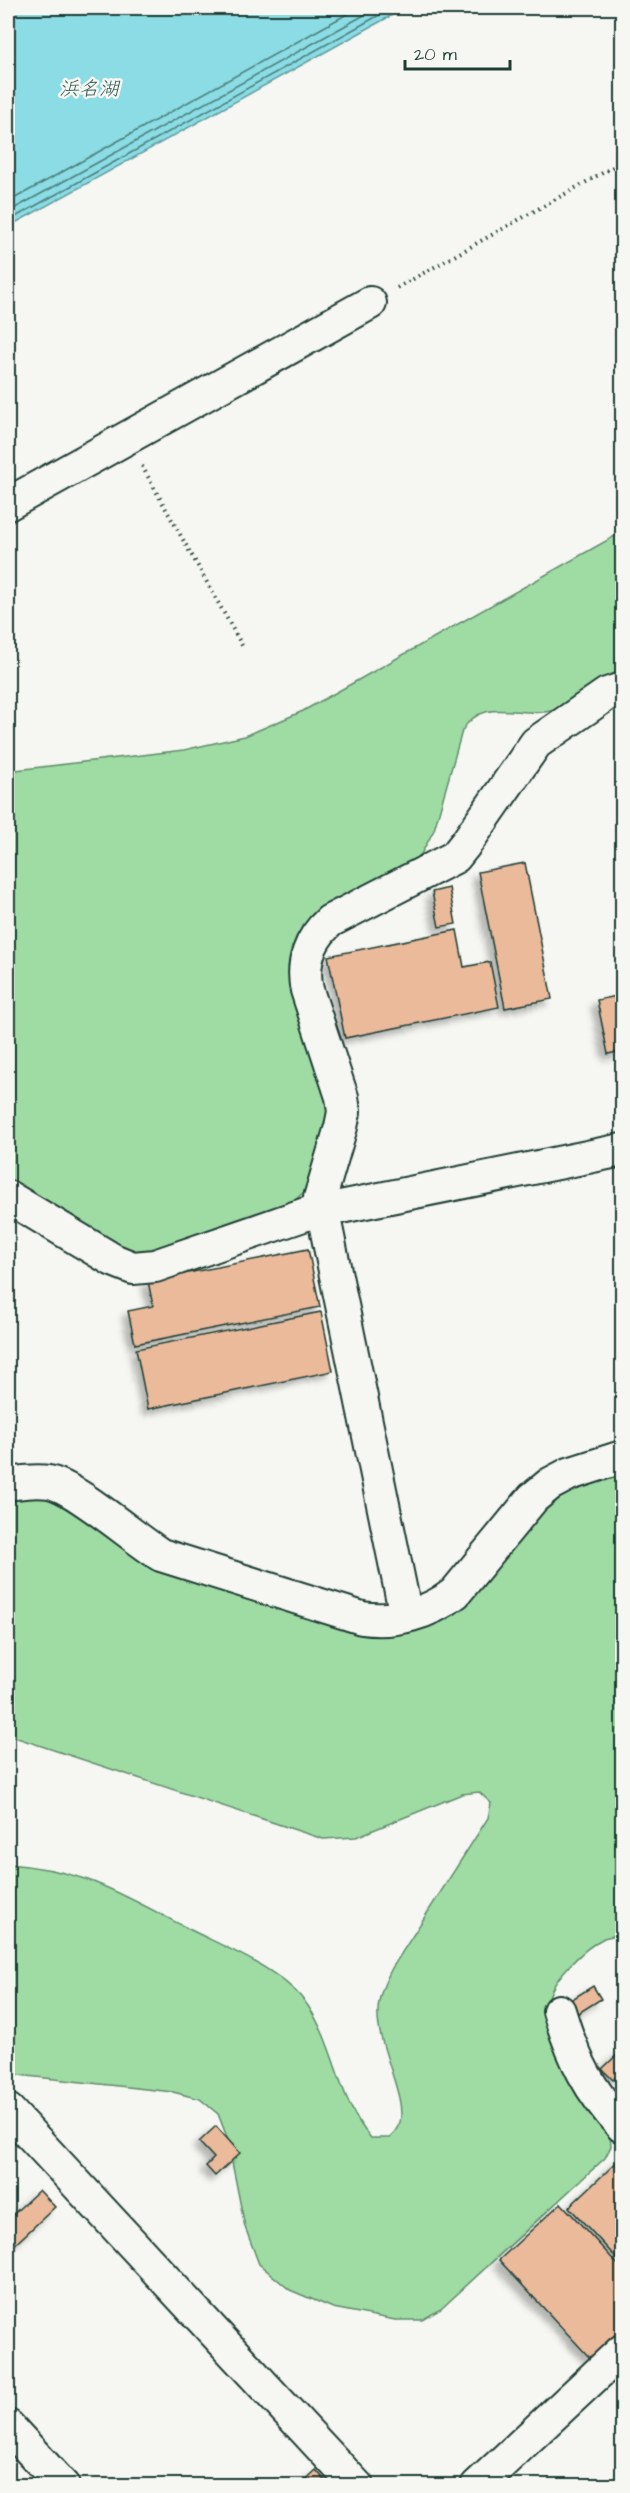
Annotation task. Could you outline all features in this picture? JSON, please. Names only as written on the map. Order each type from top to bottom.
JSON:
[{"type":"street","points":[[8,504],[370,303]]},
{"type":"street","points":[[406,1616],[322,1211],[320,1198],[344,1112],[342,1097],[304,975],[311,945],[318,932],[330,921],[455,856],[536,743],[606,694],[622,689]]},
{"type":"street","points":[[8,1197],[113,1260],[133,1269],[155,1266],[306,1214],[622,1150]]},
{"type":"street","points":[[8,1484],[51,1482],[77,1495],[140,1542],[161,1554],[362,1618],[378,1620],[406,1616],[428,1610],[442,1603],[455,1593],[533,1498],[550,1484],[569,1474],[622,1457]]},
{"type":"street","points":[[559,2011],[570,2050],[589,2086],[622,2126]]},
{"type":"street","points":[[13,2128],[357,2486]]},
{"type":"street","points":[[477,2486],[622,2351]]},
{"type":"street","points":[[8,2426],[63,2486]]},
{"type":"path","points":[[370,303],[622,162]]},
{"type":"path","points":[[127,439],[244,649]]},
{"type":"green space","points":[[622,532],[622,678],[581,700],[555,710],[492,711],[471,720],[462,731],[434,830],[419,858],[310,925],[333,1112],[307,1189],[292,1203],[134,1258],[8,1185],[8,771],[184,750],[245,736],[303,711]]},
{"type":"green space","points":[[622,1468],[622,1934],[604,1938],[570,1965],[556,1983],[548,2001],[610,2135],[611,2146],[605,2158],[441,2309],[422,2320],[395,2320],[333,2308],[290,2290],[259,2264],[245,2227],[227,2137],[218,2114],[200,2099],[173,2092],[8,2072],[8,1864],[58,1872],[100,1885],[251,1960],[283,1980],[308,2006],[317,2022],[351,2108],[360,2123],[371,2138],[390,2138],[400,2122],[401,2112],[379,2025],[378,2006],[384,1984],[488,1818],[491,1803],[479,1792],[462,1794],[356,1837],[323,1839],[8,1735],[8,1495],[23,1492],[71,1504],[395,1629],[555,1493]]},
{"type":"water","name":"浜名湖","points":[[8,8],[405,8],[8,227]]},
{"type":"building","points":[[525,863],[552,999],[505,1008],[478,872]]},
{"type":"building","points":[[449,888],[456,924],[439,927],[432,892]]},
{"type":"building","points":[[457,930],[464,967],[490,962],[499,1007],[345,1038],[328,956]]},
{"type":"building","points":[[622,995],[622,1051],[608,1054],[597,1000]]},
{"type":"building","points":[[308,1249],[320,1307],[135,1344],[128,1311],[153,1306],[148,1281]]},
{"type":"building","points":[[321,1312],[333,1371],[148,1409],[136,1349]]},
{"type":"building","points":[[593,1986],[601,1999],[577,2014],[569,2001]]},
{"type":"building","points":[[622,2050],[622,2071],[613,2080],[602,2069]]},
{"type":"building","points":[[216,2126],[240,2153],[215,2176],[206,2166],[214,2158],[199,2142]]},
{"type":"building","points":[[622,2157],[622,2264],[569,2207]]},
{"type":"building","points":[[39,2190],[55,2207],[8,2251],[8,2219]]},
{"type":"building","points":[[561,2203],[622,2269],[622,2328],[590,2358],[499,2260]]},
{"type":"building","points":[[316,2470],[330,2486],[299,2486]]}]
